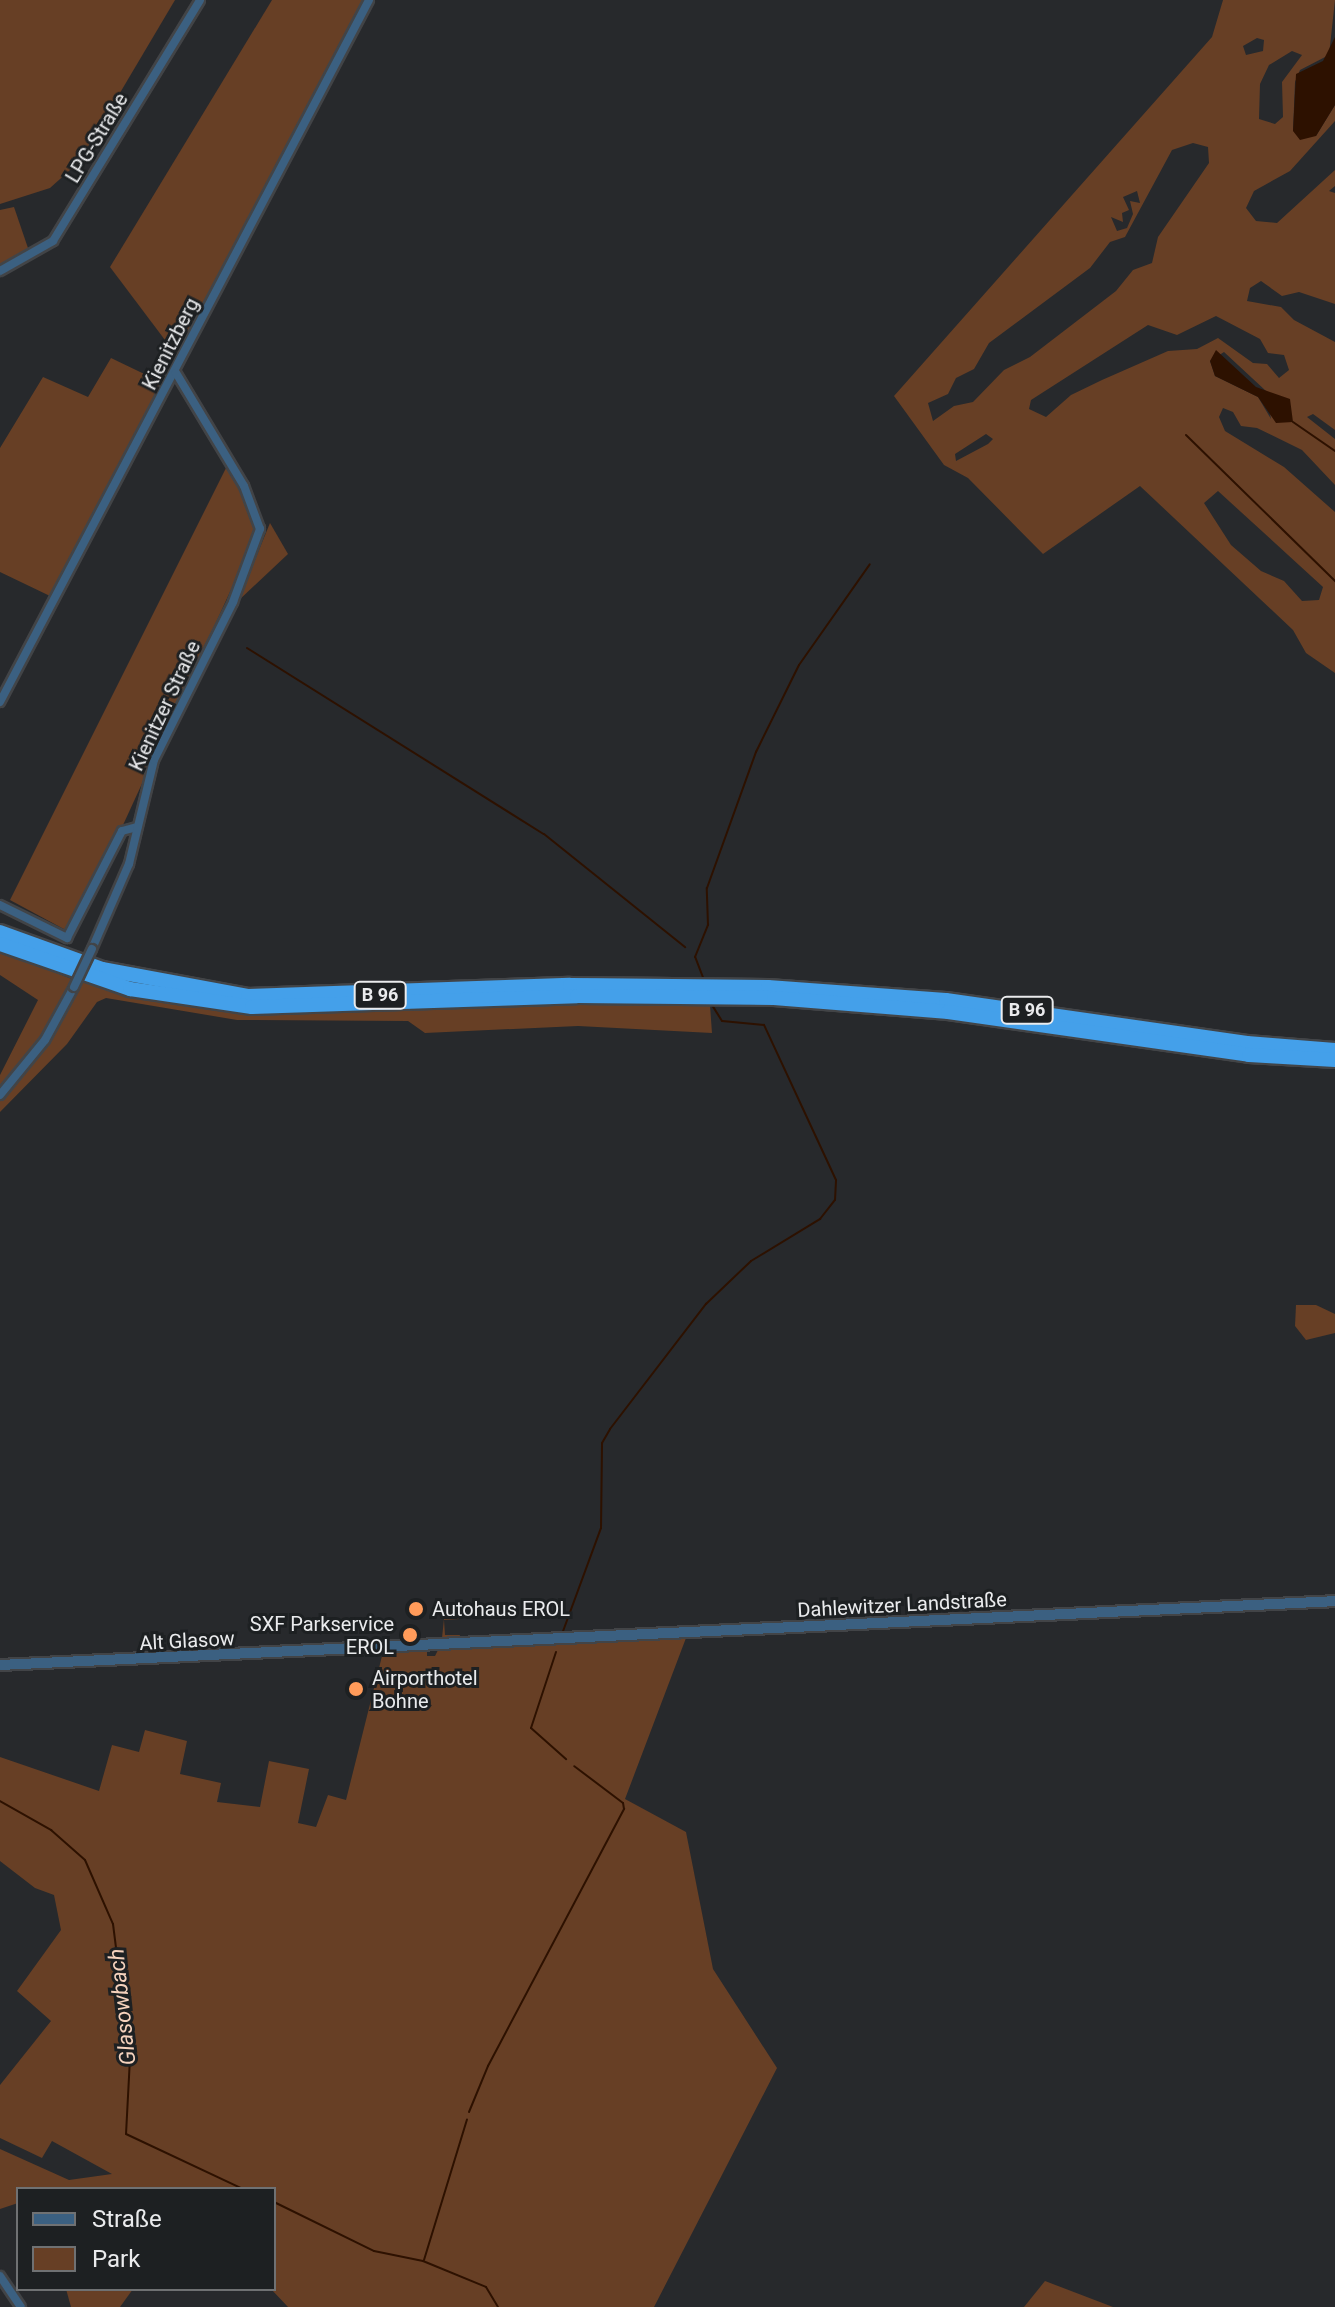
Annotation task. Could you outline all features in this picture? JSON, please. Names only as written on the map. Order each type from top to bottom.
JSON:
[{"type":"highway","name":"B 96","points":[[0,932],[113,972],[248,996],[698,990],[946,1000],[1256,1044],[1335,1050]]},
{"type":"highway","name":"B 96","points":[[0,944],[130,989],[252,1007],[698,990]]},
{"type":"highway","name":"B 96","points":[[720,991],[934,1010],[1249,1055],[1335,1060]]},
{"type":"street","name":"LPG-Straße","points":[[0,271],[53,241],[200,0]]},
{"type":"street","name":"Kienitzberg","points":[[0,702],[176,373],[369,0]]},
{"type":"street","name":"Kienitzer Straße","points":[[0,1095],[45,1040],[92,949],[125,877],[154,760],[233,602],[260,529],[239,478],[176,373]]},
{"type":"street","points":[[0,905],[67,938],[122,831],[137,827]]},
{"type":"street","name":"Dahlewitzer Landstraße","points":[[471,1645],[1335,1601]]},
{"type":"street","name":"Alt Glasow","points":[[0,1665],[471,1645]]},
{"type":"street","points":[[0,2276],[21,2307]]},
{"type":"green space","points":[[0,0],[175,0],[79,162],[50,188],[0,204]]},
{"type":"green space","points":[[272,0],[364,0],[177,356],[110,267]]},
{"type":"green space","points":[[1223,0],[1335,0],[1329,55],[1300,70],[1295,82],[1293,131],[1316,136],[1335,105],[1335,121],[1290,171],[1254,191],[1246,208],[1256,221],[1277,223],[1335,170],[1335,186],[1329,191],[1335,193],[1335,304],[1299,292],[1282,296],[1261,281],[1250,288],[1247,301],[1281,307],[1294,320],[1335,342],[1335,430],[1313,414],[1307,417],[1335,439],[1335,485],[1302,450],[1257,428],[1241,426],[1233,412],[1223,408],[1219,417],[1225,431],[1284,467],[1335,512],[1335,673],[1306,653],[1293,630],[1140,486],[1043,554],[968,478],[944,465],[894,396],[1212,37]],"holes":[[[1257,38],[1264,40],[1263,51],[1246,55],[1243,46]],[[1292,51],[1302,55],[1282,82],[1283,117],[1275,124],[1259,119],[1260,84],[1269,65]],[[1193,143],[1208,147],[1209,163],[1158,237],[1152,263],[1133,270],[1116,291],[1030,357],[1004,370],[973,402],[954,406],[933,421],[928,403],[948,394],[956,378],[974,369],[989,343],[1090,268],[1110,242],[1125,237],[1172,150]],[[1137,191],[1140,203],[1130,201],[1133,214],[1127,228],[1117,231],[1111,217],[1123,222],[1122,213],[1129,210],[1123,197]],[[1216,316],[1260,339],[1268,353],[1284,355],[1289,370],[1279,378],[1267,364],[1253,363],[1218,338],[1197,349],[1168,351],[1102,380],[1071,395],[1046,417],[1029,409],[1031,400],[1148,325],[1177,335]],[[1224,352],[1266,391],[1271,419],[1258,397],[1215,376],[1210,361]],[[986,434],[993,439],[956,461],[955,454]],[[1218,491],[1323,587],[1319,600],[1302,601],[1284,581],[1261,571],[1231,545],[1204,503]]]},
{"type":"green space","points":[[14,207],[29,251],[0,269],[0,210]]},
{"type":"green space","points":[[111,358],[163,383],[50,596],[0,572],[0,448],[43,377],[88,397]]},
{"type":"green space","points":[[228,464],[257,514],[257,533],[73,934],[10,900]]},
{"type":"green space","points":[[270,523],[288,554],[238,601]]},
{"type":"green space","points":[[0,951],[72,979],[46,1031],[0,1088],[0,1075],[38,1000],[0,975]]},
{"type":"green space","points":[[81,982],[159,1002],[279,1015],[555,1003],[710,1005],[712,1033],[578,1026],[425,1033],[408,1021],[237,1020],[106,998],[97,1002],[67,1044],[0,1112],[0,1101],[47,1045]]},
{"type":"green space","points":[[1296,1305],[1316,1305],[1335,1314],[1335,1333],[1306,1340],[1295,1326]]},
{"type":"green space","points":[[445,1609],[457,1609],[459,1619],[444,1620],[445,1635],[460,1635],[458,1643],[387,1642],[442,1638]]},
{"type":"green space","points":[[686,1638],[625,1799],[686,1832],[713,1969],[777,2068],[654,2307],[288,2307],[273,2291],[276,2291],[276,2187],[16,2187],[16,2204],[0,2209],[0,2149],[69,2180],[112,2174],[52,2141],[42,2158],[0,2138],[0,2085],[51,2021],[17,1991],[61,1930],[54,1895],[35,1888],[0,1861],[0,1757],[99,1791],[112,1745],[139,1752],[145,1730],[187,1741],[180,1774],[221,1783],[217,1802],[260,1807],[269,1761],[309,1769],[298,1823],[316,1827],[328,1795],[346,1800],[383,1652],[427,1650],[427,1656],[435,1656],[438,1650]]},
{"type":"green space","points":[[1045,2281],[1113,2307],[1024,2307]]},
{"type":"green space","points":[[67,2291],[132,2291],[120,2307],[71,2307]]},
{"type":"shaded area","points":[[1335,37],[1335,105],[1316,136],[1300,140],[1293,131],[1296,74],[1323,61]]},
{"type":"shaded area","points":[[1216,350],[1256,387],[1290,399],[1293,422],[1276,423],[1258,397],[1215,376],[1210,361]]},
{"type":"waterway","points":[[1293,422],[1335,451]]},
{"type":"waterway","points":[[1186,435],[1335,581]]},
{"type":"waterway","points":[[704,980],[695,957],[708,925],[707,888],[756,752],[799,665],[870,564]]},
{"type":"waterway","points":[[247,648],[544,834],[685,947]]},
{"type":"waterway","points":[[562,1634],[601,1528],[602,1443],[610,1429],[706,1304],[751,1261],[820,1219],[835,1200],[836,1180],[764,1025],[722,1021],[712,1005]]},
{"type":"waterway","points":[[556,1652],[531,1728],[566,1759]]},
{"type":"waterway","points":[[469,2112],[488,2066],[624,1809],[623,1803],[574,1766]]},
{"type":"waterway","name":"Glasowbach","points":[[0,1801],[51,1830],[85,1860],[113,1924],[130,2058],[126,2134],[239,2187]]},
{"type":"waterway","points":[[424,2260],[467,2119]]},
{"type":"waterway","name":"Glasowbach","points":[[276,2203],[374,2251],[423,2261],[486,2287],[498,2307]]},
{"type":"place","name":"Autohaus EROL","points":[[416,1609]]},
{"type":"place","name":"SXF Parkservice EROL","points":[[410,1635]]},
{"type":"place","name":"Airporthotel Bohne","points":[[356,1689]]}]
